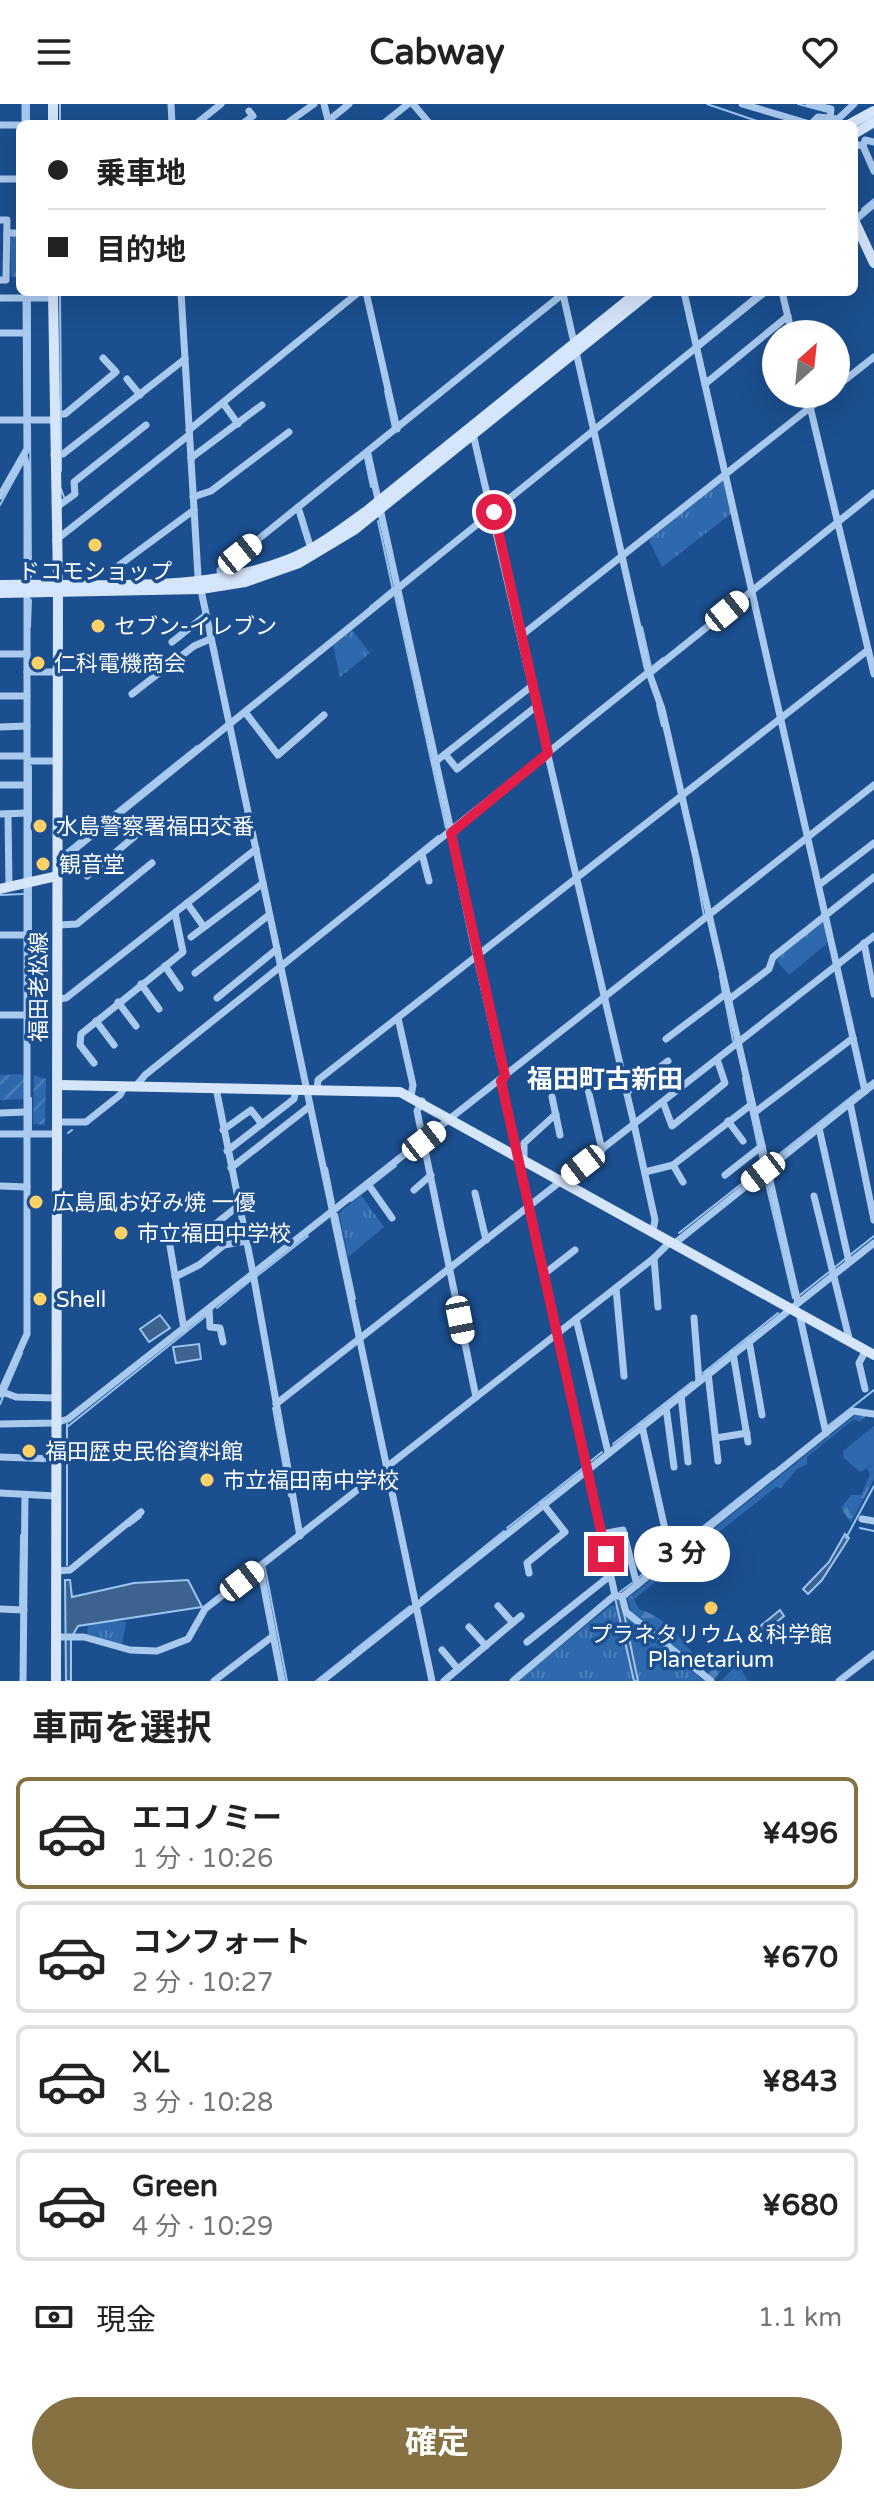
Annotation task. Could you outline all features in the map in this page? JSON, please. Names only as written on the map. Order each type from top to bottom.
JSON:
[{"type":"street","points":[[202,120],[220,104]]},
{"type":"street","points":[[292,120],[314,104]]},
{"type":"street","points":[[331,120],[349,104]]},
{"type":"street","points":[[389,120],[411,104],[426,120]]},
{"type":"street","points":[[742,104],[766,107],[800,120]]},
{"type":"street","points":[[812,105],[838,119],[856,105]]},
{"type":"street","points":[[248,120],[253,116],[249,111]]},
{"type":"street","points":[[815,120],[830,114]]},
{"type":"street","points":[[858,144],[874,142]]},
{"type":"street","points":[[864,145],[874,171]]},
{"type":"street","points":[[858,218],[874,204]]},
{"type":"street","points":[[0,220],[7,220],[3,250],[6,280],[0,280]]},
{"type":"street","points":[[858,229],[874,263]]},
{"type":"street","points":[[7,233],[16,233]]},
{"type":"street","name":"福田老松線","points":[[53,296],[59,454],[55,508],[58,588],[59,1085],[55,1496],[56,1571],[64,1637],[56,1681]]},
{"type":"street","points":[[181,296],[200,585],[432,1681]]},
{"type":"street","points":[[56,540],[354,296]]},
{"type":"street","points":[[367,296],[397,429]]},
{"type":"street","points":[[221,579],[220,570],[560,296]]},
{"type":"street","points":[[565,296],[826,1433]]},
{"type":"street","points":[[200,585],[272,565],[311,549],[378,507],[473,434],[634,296]]},
{"type":"street","points":[[0,593],[27,589],[245,582],[299,563],[338,541],[575,348],[645,296]]},
{"type":"street","points":[[685,296],[864,1089]]},
{"type":"street","points":[[57,859],[65,857],[760,296]]},
{"type":"street","points":[[783,296],[789,320]]},
{"type":"street","points":[[0,298],[28,297],[25,458],[27,1334],[3,1391],[55,1398]]},
{"type":"street","points":[[705,384],[788,316]]},
{"type":"street","points":[[0,333],[26,333]]},
{"type":"street","points":[[850,376],[874,357]]},
{"type":"street","points":[[0,420],[57,416],[116,372],[103,358]]},
{"type":"street","points":[[59,454],[185,359]]},
{"type":"street","points":[[127,379],[140,395]]},
{"type":"street","points":[[223,403],[238,424]]},
{"type":"street","points":[[193,458],[262,405]]},
{"type":"street","points":[[522,635],[808,408]]},
{"type":"street","points":[[811,408],[870,646],[874,674]]},
{"type":"street","points":[[55,508],[75,494],[74,482],[146,425]]},
{"type":"street","points":[[195,497],[211,491],[289,432]]},
{"type":"street","points":[[473,434],[627,1092],[655,1220],[653,1230]]},
{"type":"street","points":[[366,454],[611,1575],[626,1612],[711,1681]]},
{"type":"street","points":[[0,495],[25,458]]},
{"type":"street","points":[[58,1122],[86,1122],[874,493]]},
{"type":"street","points":[[298,507],[311,549]]},
{"type":"street","points":[[118,566],[194,510]]},
{"type":"street","points":[[0,585],[27,589]]},
{"type":"street","points":[[172,642],[206,615]]},
{"type":"street","points":[[132,694],[194,646],[210,639]]},
{"type":"street","points":[[227,1151],[870,646]]},
{"type":"street","points":[[0,654],[27,654]]},
{"type":"street","points":[[27,672],[57,672]]},
{"type":"street","points":[[435,762],[533,685]]},
{"type":"street","points":[[0,696],[27,696]]},
{"type":"street","points":[[445,754],[457,769],[538,705]]},
{"type":"street","points":[[245,712],[278,755],[324,715]]},
{"type":"street","points":[[0,727],[27,726]]},
{"type":"street","points":[[0,756],[57,761]]},
{"type":"street","points":[[0,785],[27,785]]},
{"type":"street","points":[[0,1424],[55,1423],[68,1419],[874,785]]},
{"type":"street","points":[[28,813],[4,814],[4,888],[57,876]]},
{"type":"street","points":[[87,876],[134,837],[117,814]]},
{"type":"street","points":[[819,885],[874,843]]},
{"type":"street","points":[[58,999],[66,998],[256,849]]},
{"type":"street","points":[[422,854],[429,881]]},
{"type":"street","points":[[58,925],[77,924],[152,863]]},
{"type":"street","points":[[666,1039],[725,995],[769,969],[773,957],[874,877]]},
{"type":"street","points":[[191,937],[263,883]]},
{"type":"street","points":[[187,903],[204,927]]},
{"type":"street","points":[[94,1063],[80,1045],[81,1034],[183,952],[175,913]]},
{"type":"street","points":[[195,973],[269,915]]},
{"type":"street","points":[[0,935],[28,935]]},
{"type":"street","points":[[276,1404],[874,936]]},
{"type":"street","points":[[864,943],[874,994]]},
{"type":"street","points":[[217,998],[277,949]]},
{"type":"street","points":[[165,966],[180,988]]},
{"type":"street","points":[[141,984],[159,1009]]},
{"type":"street","points":[[118,1002],[136,1026]]},
{"type":"street","points":[[0,1015],[28,1015]]},
{"type":"street","points":[[398,1018],[413,1085],[411,1096]]},
{"type":"street","points":[[96,1021],[114,1045]]},
{"type":"street","points":[[645,1172],[673,1165],[728,1121],[853,1038]]},
{"type":"street","points":[[663,1102],[672,1126],[725,1083],[717,1059]]},
{"type":"street","points":[[627,1092],[668,1061]]},
{"type":"street","points":[[584,1072],[602,1148]]},
{"type":"street","points":[[64,1637],[144,1652],[173,1647],[193,1635],[205,1609],[874,1084]]},
{"type":"street","points":[[59,1085],[400,1092],[411,1096],[796,1308],[870,1353],[859,1363],[865,1389]]},
{"type":"street","points":[[216,1088],[300,1536]]},
{"type":"street","points":[[552,1097],[560,1135]]},
{"type":"street","points":[[422,1101],[417,1111],[476,1397]]},
{"type":"street","points":[[850,1103],[874,1220]]},
{"type":"street","points":[[231,1168],[310,1106]]},
{"type":"street","points":[[223,1130],[251,1110],[262,1124]]},
{"type":"street","points":[[0,1113],[26,1112]]},
{"type":"street","points":[[521,1157],[524,1143],[556,1114]]},
{"type":"street","points":[[728,1121],[743,1141]]},
{"type":"street","points":[[819,1128],[848,1259]]},
{"type":"street","points":[[0,1134],[57,1134]]},
{"type":"street","points":[[725,1175],[760,1147]]},
{"type":"street","points":[[673,1165],[683,1182]]},
{"type":"street","points":[[414,1190],[431,1175]]},
{"type":"street","points":[[368,1184],[392,1218]]},
{"type":"street","points":[[0,1186],[27,1187]]},
{"type":"street","points":[[475,1193],[486,1240]]},
{"type":"street","points":[[814,1196],[850,1342]]},
{"type":"street","points":[[184,1329],[169,1240],[183,1228],[193,1242],[238,1206]]},
{"type":"street","points":[[175,1277],[199,1265],[224,1245],[246,1241]]},
{"type":"street","points":[[323,1680],[733,1353],[796,1308],[848,1259],[874,1243]]},
{"type":"street","points":[[544,1274],[575,1250]]},
{"type":"street","points":[[654,1258],[658,1307]]},
{"type":"street","points":[[616,1288],[624,1376]]},
{"type":"street","points":[[209,1309],[210,1327],[220,1328],[223,1342]]},
{"type":"street","points":[[694,1318],[699,1381]]},
{"type":"street","points":[[576,1319],[608,1452]]},
{"type":"street","points":[[749,1341],[762,1415]]},
{"type":"street","points":[[716,1438],[748,1438],[733,1353]]},
{"type":"street","points":[[708,1373],[718,1461]]},
{"type":"street","points":[[681,1395],[688,1462]]},
{"type":"street","points":[[666,1407],[674,1467]]},
{"type":"street","points":[[513,1681],[853,1411],[874,1414]]},
{"type":"street","points":[[642,1426],[668,1543]]},
{"type":"street","points":[[0,1457],[55,1459]]},
{"type":"street","points":[[0,1493],[55,1496]]},
{"type":"street","points":[[23,1681],[25,1495]]},
{"type":"street","points":[[529,1573],[527,1563],[565,1532],[543,1504]]},
{"type":"street","points":[[56,1571],[70,1570],[141,1512]]},
{"type":"street","points":[[862,1519],[874,1521]]},
{"type":"street","points":[[602,1534],[623,1530],[637,1585]]},
{"type":"street","points":[[260,1567],[282,1681]]},
{"type":"street","points":[[527,1642],[611,1575]]},
{"type":"street","points":[[498,1606],[513,1623]]},
{"type":"street","points":[[0,1609],[24,1610]]},
{"type":"street","points":[[444,1681],[521,1616]]},
{"type":"street","points":[[469,1627],[486,1646]]},
{"type":"street","points":[[214,1681],[273,1636]]},
{"type":"street","points":[[442,1650],[458,1669]]},
{"type":"street","points":[[839,1681],[874,1654]]},
{"type":"green space","points":[[16,235],[16,277],[11,277],[10,239]]},
{"type":"green space","points":[[721,479],[732,513],[662,567],[649,540]]},
{"type":"green space","points":[[352,630],[370,653],[340,677],[333,645]]},
{"type":"green space","points":[[824,920],[829,942],[789,975],[775,959]]},
{"type":"green space","points":[[21,1074],[25,1077],[24,1099],[0,1100],[0,1075]]},
{"type":"green space","points":[[34,1075],[46,1079],[45,1125],[33,1124]]},
{"type":"green space","points":[[361,1195],[384,1227],[348,1257],[339,1213]]},
{"type":"green space","points":[[858,1413],[867,1415],[860,1422],[854,1419],[807,1457],[807,1464],[797,1469],[781,1488],[776,1487],[634,1599],[639,1609],[660,1619],[678,1635],[707,1673],[729,1653],[738,1663],[735,1667],[728,1662],[713,1681],[632,1613],[627,1599]]},
{"type":"green space","points":[[874,1426],[874,1464],[860,1472],[844,1458],[843,1451]]},
{"type":"green space","points":[[874,1464],[874,1479],[851,1523],[841,1508],[851,1495],[861,1495],[870,1474],[867,1469]]},
{"type":"green space","points":[[610,1606],[618,1606],[704,1681],[517,1681]]},
{"type":"green space","points":[[105,1620],[126,1622],[122,1645],[87,1636],[88,1624]]},
{"type":"green space","points":[[738,1663],[748,1681],[721,1681]]},
{"type":"shaded area","points":[[160,1315],[170,1328],[149,1342],[140,1329]]},
{"type":"shaded area","points":[[199,1344],[201,1359],[176,1363],[173,1347]]},
{"type":"shaded area","points":[[845,1534],[849,1538],[822,1580],[808,1594],[803,1589],[829,1562]]},
{"type":"shaded area","points":[[65,1580],[70,1580],[72,1597],[134,1583],[188,1580],[202,1607],[78,1626],[71,1638],[71,1681],[66,1681]]},
{"type":"shaded area","points":[[615,1598],[621,1599],[638,1681],[634,1681]]},
{"type":"shaded area","points":[[780,1610],[784,1616],[757,1638],[752,1633]]},
{"type":"waterway","points":[[29,104],[29,120]]},
{"type":"waterway","points":[[60,104],[60,120]]},
{"type":"waterway","points":[[707,104],[754,120]]},
{"type":"waterway","points":[[798,104],[828,112]]},
{"type":"waterway","points":[[862,209],[874,199]]},
{"type":"waterway","points":[[60,296],[61,411]]},
{"type":"waterway","points":[[698,342],[754,296]]},
{"type":"waterway","points":[[30,301],[30,418]]},
{"type":"waterway","points":[[385,391],[393,428]]},
{"type":"waterway","points":[[61,417],[61,451]]},
{"type":"waterway","points":[[30,425],[31,577]]},
{"type":"waterway","points":[[61,457],[61,471]]},
{"type":"waterway","points":[[365,458],[371,487]]},
{"type":"waterway","points":[[0,505],[22,465]]},
{"type":"waterway","points":[[61,489],[64,497]]},
{"type":"waterway","points":[[378,521],[393,590]]},
{"type":"waterway","points":[[370,607],[393,588]]},
{"type":"waterway","points":[[395,596],[446,828]]},
{"type":"waterway","points":[[30,627],[31,600]]},
{"type":"waterway","points":[[642,627],[651,667]]},
{"type":"waterway","points":[[653,666],[663,658]]},
{"type":"waterway","points":[[657,705],[662,726]]},
{"type":"waterway","points":[[66,851],[197,746]]},
{"type":"waterway","points":[[31,766],[31,877]]},
{"type":"waterway","points":[[448,834],[473,953]]},
{"type":"waterway","points":[[390,875],[438,836]]},
{"type":"waterway","points":[[694,861],[704,916]]},
{"type":"waterway","points":[[31,886],[31,1007]]},
{"type":"waterway","points":[[0,895],[23,894]]},
{"type":"waterway","points":[[475,960],[499,1066]]},
{"type":"waterway","points":[[720,976],[723,994]]},
{"type":"waterway","points":[[725,1000],[733,1041]]},
{"type":"waterway","points":[[743,1078],[748,1103]]},
{"type":"waterway","points":[[865,1086],[874,1080]]},
{"type":"waterway","points":[[768,1163],[860,1090]]},
{"type":"waterway","points":[[31,1098],[31,1131]]},
{"type":"waterway","points":[[750,1109],[758,1146]]},
{"type":"waterway","points":[[68,1133],[72,1130]]},
{"type":"waterway","points":[[759,1152],[763,1169]]},
{"type":"waterway","points":[[373,1184],[396,1166]]},
{"type":"waterway","points":[[679,1233],[763,1167]]},
{"type":"waterway","points":[[327,1168],[334,1203]]},
{"type":"waterway","points":[[764,1175],[793,1298]]},
{"type":"waterway","points":[[351,1201],[367,1189]]},
{"type":"waterway","points":[[337,1214],[355,1299]]},
{"type":"waterway","points":[[257,1276],[308,1236]]},
{"type":"waterway","points":[[850,1255],[874,1236]]},
{"type":"waterway","points":[[834,1268],[845,1259]]},
{"type":"waterway","points":[[800,1295],[829,1272]]},
{"type":"waterway","points":[[217,1308],[251,1280]]},
{"type":"waterway","points":[[703,1373],[778,1313]]},
{"type":"waterway","points":[[67,1427],[206,1316]]},
{"type":"waterway","points":[[0,1404],[22,1353]]},
{"type":"waterway","points":[[613,1444],[692,1382]]},
{"type":"waterway","points":[[828,1426],[874,1390]]},
{"type":"waterway","points":[[273,1408],[289,1496]]},
{"type":"waterway","points":[[580,1422],[589,1462]]},
{"type":"waterway","points":[[67,1424],[67,1565]]},
{"type":"waterway","points":[[591,1461],[602,1452]]},
{"type":"waterway","points":[[507,1528],[583,1468]]},
{"type":"waterway","points":[[638,1578],[773,1471]]},
{"type":"waterway","points":[[846,1538],[874,1486]]},
{"type":"waterway","points":[[129,1526],[141,1517]]},
{"type":"waterway","points":[[860,1528],[874,1531]]},
{"type":"waterway","points":[[421,1598],[504,1531]]},
{"type":"waterway","points":[[20,1607],[21,1535]]},
{"type":"waterway","points":[[265,1568],[287,1681]]},
{"type":"waterway","points":[[620,1592],[632,1583]]},
{"type":"waterway","points":[[352,1652],[410,1606]]},
{"type":"waterway","points":[[316,1681],[350,1654]]},
{"type":"place","name":"ドコモショップ","points":[[95,545]]},
{"type":"place","name":"セブン-イレブン","points":[[98,626]]},
{"type":"place","name":"仁科電機商会","points":[[38,663]]},
{"type":"place","name":"水島警察署福田交番","points":[[40,826]]},
{"type":"place","name":"観音堂","points":[[43,864]]},
{"type":"place","name":"広島風お好み焼 一優","points":[[36,1202]]},
{"type":"place","name":"市立福田中学校","points":[[121,1233]]},
{"type":"place","name":"Shell","points":[[40,1299]]},
{"type":"place","name":"福田歴史民俗資料館","points":[[29,1451]]},
{"type":"place","name":"市立福田南中学校","points":[[207,1480]]},
{"type":"place","name":"プラネタリウム＆科学館 Planetarium","points":[[711,1608]]},
{"type":"district","name":"福田町古新田","points":[[605,1079]]},
{"type":"route","points":[[494,512],[548,753],[451,833],[505,1076],[501,1081],[606,1554]]}]
